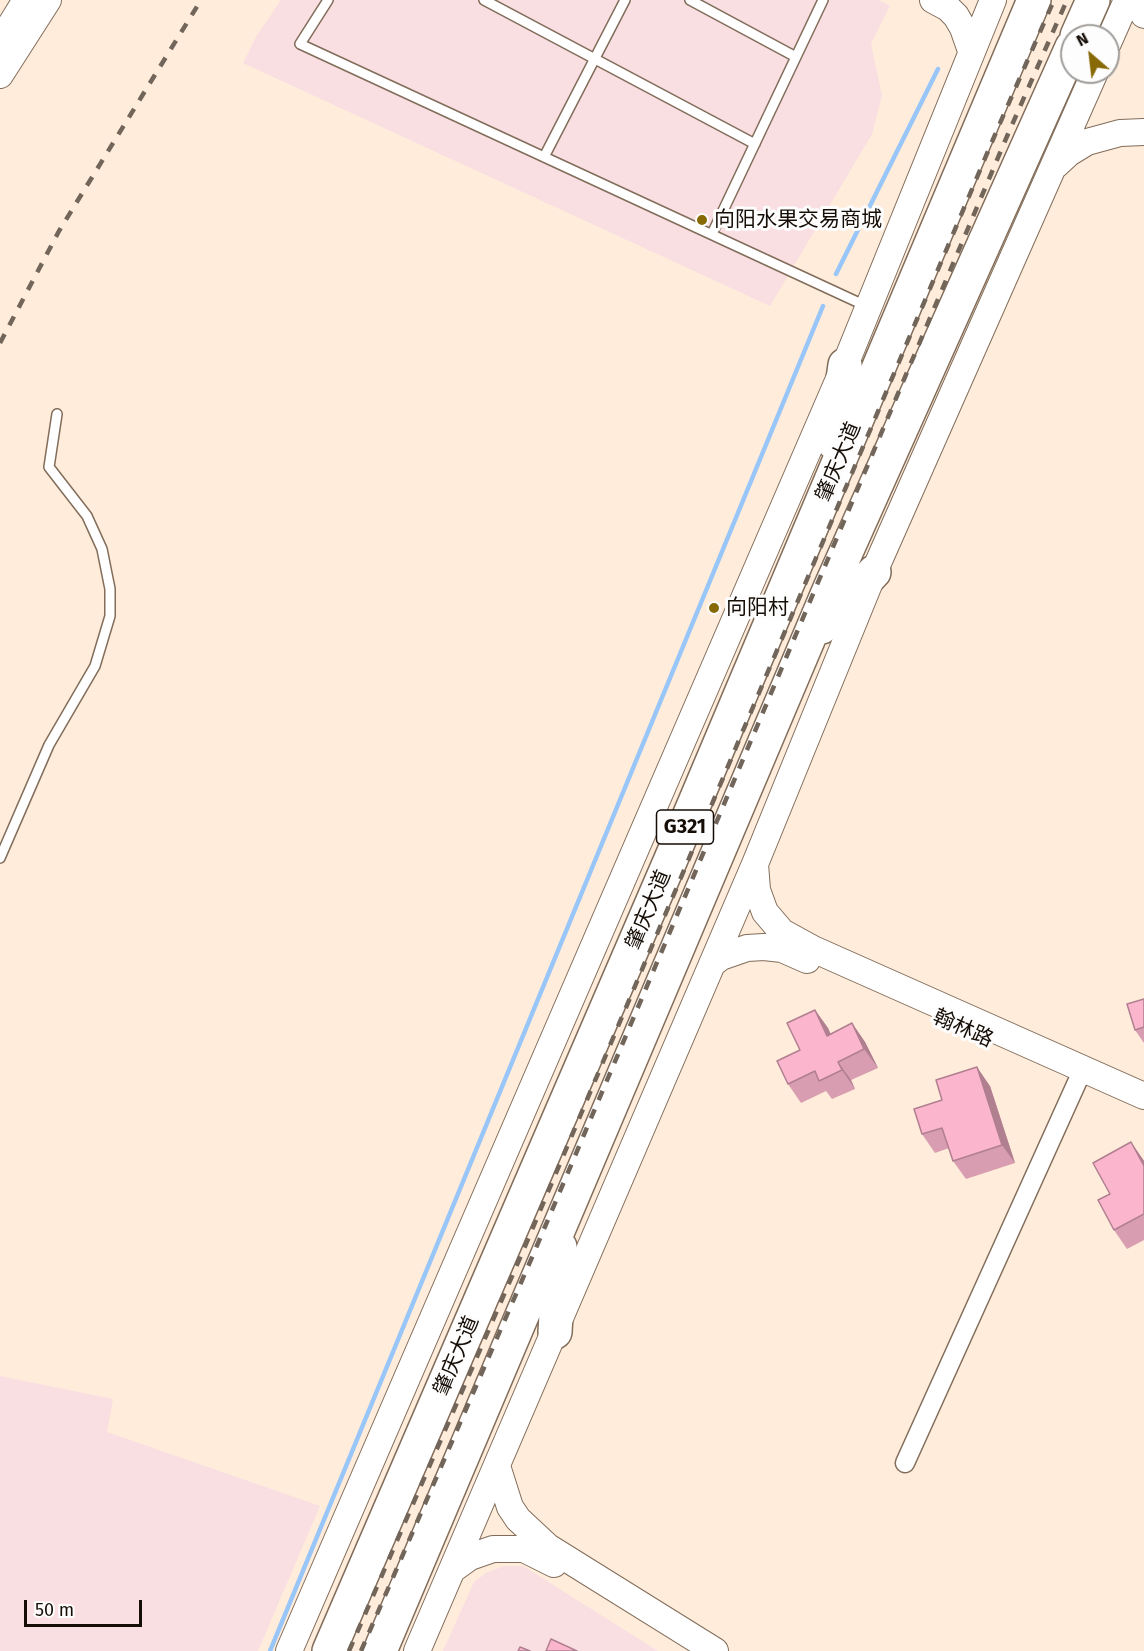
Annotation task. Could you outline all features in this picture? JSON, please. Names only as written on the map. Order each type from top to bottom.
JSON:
[{"type":"highway","name":"肇庆大道","points":[[329,1651],[666,870],[1034,0]]},
{"type":"highway","points":[[1082,24],[1093,0]]},
{"type":"highway","name":"肇庆大道","points":[[380,1651],[806,644],[1060,74]]},
{"type":"highway","points":[[828,488],[845,365]]},
{"type":"highway","points":[[806,644],[874,572]]},
{"type":"highway","points":[[555,1332],[561,1223]]},
{"type":"street","points":[[0,42],[26,0]]},
{"type":"street","points":[[0,75],[48,0]]},
{"type":"street","points":[[933,0],[948,8],[956,16],[971,51]]},
{"type":"street","points":[[289,1651],[845,365],[993,0]]},
{"type":"street","points":[[1116,24],[1127,0]]},
{"type":"street","points":[[1142,0],[1144,15]]},
{"type":"street","points":[[417,1651],[755,864],[874,572],[1090,84]]},
{"type":"street","points":[[1053,167],[1069,153],[1087,142],[1113,134],[1144,132]]},
{"type":"street","points":[[712,964],[721,957],[747,948],[788,944],[782,932],[765,912],[758,890],[755,864]]},
{"type":"street","name":"翰林路","points":[[788,944],[1080,1074],[1144,1096]]},
{"type":"street","points":[[905,1463],[1080,1074]]},
{"type":"street","name":"翰林路","points":[[1080,1074],[1144,1110]]},
{"type":"street","points":[[497,1466],[510,1507],[518,1520],[548,1547],[715,1651]]},
{"type":"street","points":[[452,1570],[470,1557],[493,1549],[524,1549],[547,1560],[691,1651]]},
{"type":"lane","points":[[328,0],[300,44],[868,307]]},
{"type":"lane","points":[[484,0],[755,144]]},
{"type":"lane","points":[[544,157],[625,0]]},
{"type":"lane","points":[[690,0],[796,57]]},
{"type":"lane","points":[[712,234],[823,0]]},
{"type":"lane","points":[[0,858],[49,745],[95,666],[110,616],[110,589],[102,549],[87,516],[48,467],[57,414]]},
{"type":"shaded area","name":"向阳水果交易商城","points":[[281,0],[879,0],[890,6],[871,44],[882,96],[872,134],[770,306],[243,63],[256,37]]},
{"type":"shaded area","points":[[0,1376],[113,1399],[107,1432],[320,1506],[258,1651],[0,1651]]},
{"type":"shaded area","points":[[504,1566],[523,1566],[658,1651],[443,1651],[474,1582],[486,1573]]},
{"type":"building","points":[[1144,999],[1144,1027],[1135,1030],[1127,1004]]},
{"type":"building","points":[[815,1010],[827,1036],[852,1023],[864,1049],[838,1062],[842,1070],[819,1081],[815,1071],[788,1084],[777,1061],[800,1050],[787,1023]]},
{"type":"building","points":[[977,1067],[1002,1145],[953,1161],[942,1128],[922,1134],[914,1109],[942,1100],[936,1080]]},
{"type":"building","points":[[1131,1142],[1144,1166],[1144,1214],[1114,1230],[1098,1200],[1110,1194],[1093,1163]]},
{"type":"building","points":[[551,1639],[577,1651],[546,1651]]},
{"type":"building","points":[[520,1647],[530,1651],[518,1651]]},
{"type":"waterway","points":[[836,274],[938,69]]},
{"type":"waterway","points":[[270,1651],[823,306]]},
{"type":"railway","points":[[0,343],[59,231],[201,0]]},
{"type":"railway","points":[[349,1651],[523,1251],[1054,0]]},
{"type":"railway","points":[[361,1651],[533,1255],[1008,134],[1067,0]]},
{"type":"place","name":"向阳水果交易商城","points":[[702,220]]},
{"type":"place","name":"向阳村","points":[[714,608]]}]
